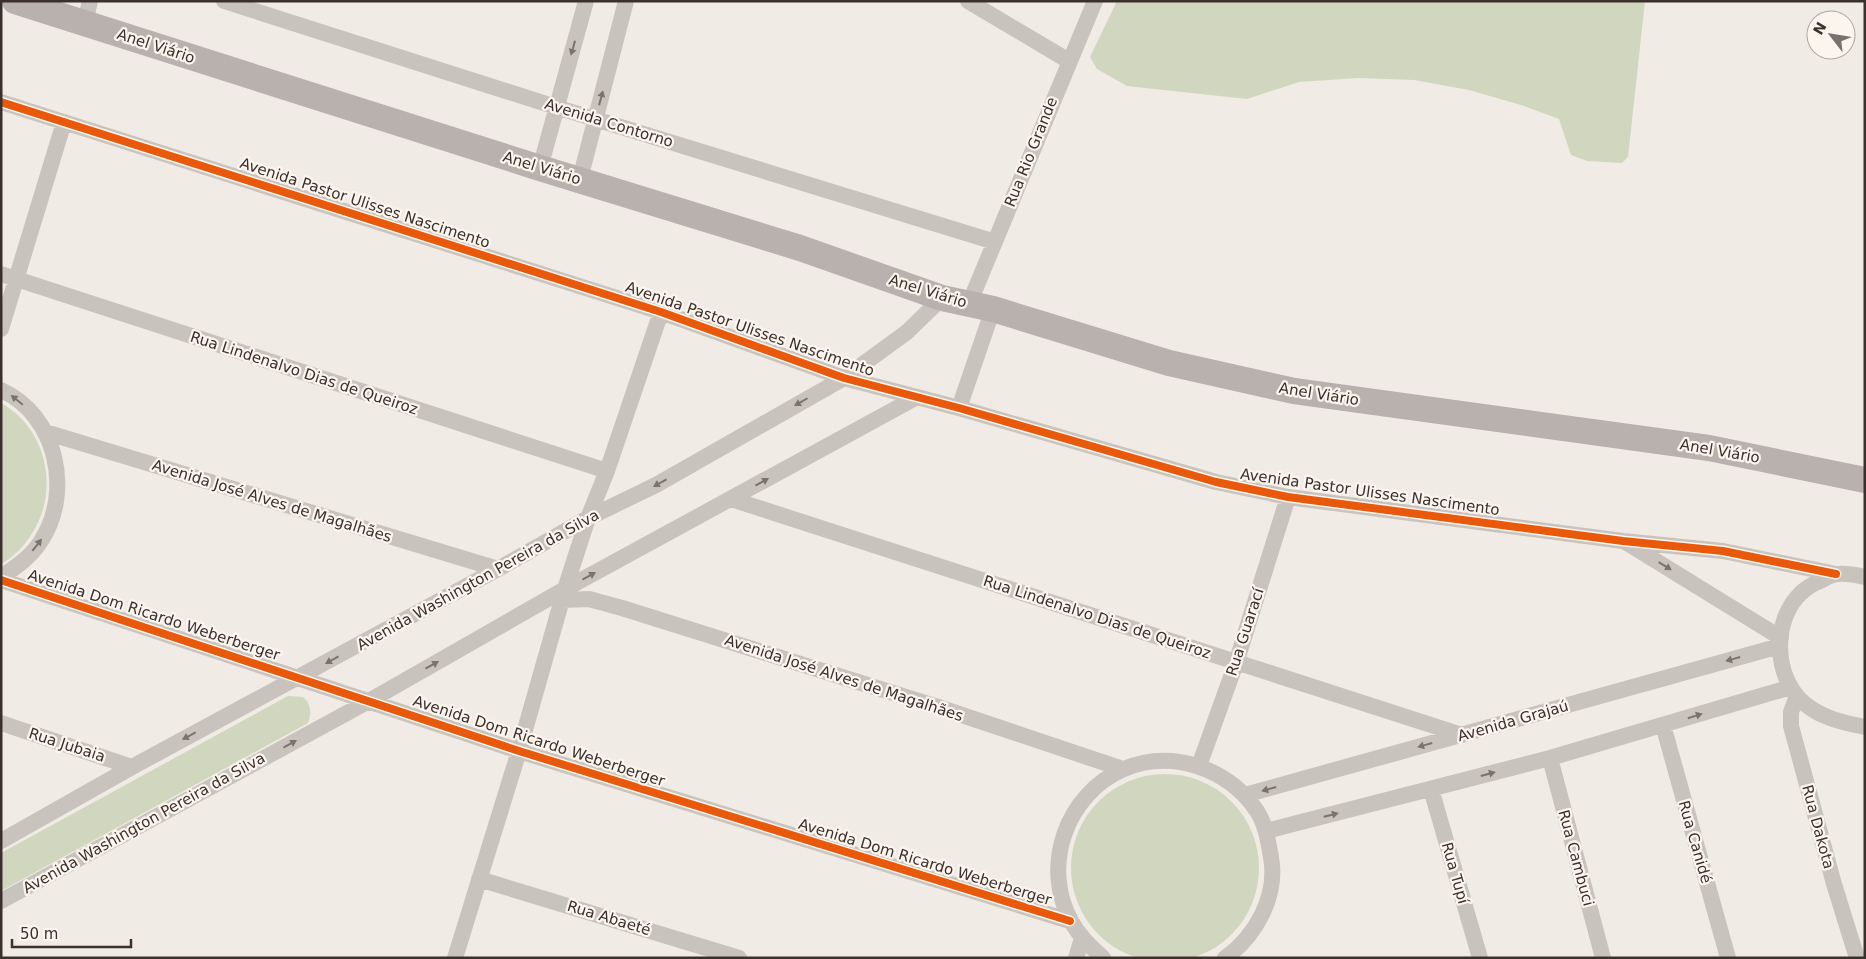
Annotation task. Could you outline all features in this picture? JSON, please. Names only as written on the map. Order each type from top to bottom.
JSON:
[{"type":"main road","name":"Anel Viário","points":[[15,1],[88,12],[540,168],[800,248],[942,298],[981,307],[1169,363],[1294,391],[1709,448],[1865,480]]},
{"type":"street","name":"Avenida Contorno","points":[[224,1],[556,107],[994,242]]},
{"type":"street","points":[[540,168],[586,1]]},
{"type":"street","points":[[580,179],[626,1]]},
{"type":"street","points":[[968,1],[1069,61]]},
{"type":"street","name":"Rua Rio Grande","points":[[959,408],[994,242],[1095,1]]},
{"type":"street","name":"Avenida Pastor Ulisses Nascimento","points":[[1,102],[661,312],[844,378],[959,408],[1216,482],[1288,497],[1623,541],[1723,551],[1836,574],[1865,577]]},
{"type":"street","points":[[1,329],[9,277],[64,122]]},
{"type":"street","name":"Rua Lindenalvo Dias de Queiroz","points":[[9,277],[607,471]]},
{"type":"street","name":"Avenida Washington Pereira da Silva","points":[[2,840],[132,766],[300,677],[588,518],[656,485],[844,378],[907,332],[942,298]]},
{"type":"street","points":[[455,958],[520,751],[588,518],[607,471],[661,312]]},
{"type":"street","points":[[1,390],[30,410],[46,432],[56,459],[59,487],[54,516],[41,542],[22,563],[1,578]]},
{"type":"street","name":"Avenida Washington Pereira da Silva","points":[[1,901],[369,701],[535,608],[564,595],[731,499],[917,397]]},
{"type":"street","name":"Avenida José Alves de Magalhães","points":[[46,432],[498,569]]},
{"type":"street","name":"Rua Guarací","points":[[1199,766],[1236,663],[1288,497]]},
{"type":"street","name":"Rua Lindenalvo Dias de Queiroz","points":[[731,499],[1462,735]]},
{"type":"street","points":[[1623,541],[1781,642]]},
{"type":"street","points":[[1836,574],[1809,586],[1800,594],[1786,615],[1781,642],[1785,677],[1804,704],[1825,716],[1865,728]]},
{"type":"street","name":"Avenida Dom Ricardo Weberberger","points":[[1,578],[520,751],[1070,921]]},
{"type":"street","name":"Avenida José Alves de Magalhães","points":[[564,595],[589,599],[622,608],[944,709],[1123,769]]},
{"type":"street","name":"Avenida Grajaú","points":[[1245,795],[1462,735],[1781,642]]},
{"type":"street","points":[[1266,831],[1550,758],[1794,691]]},
{"type":"street","name":"Rua Dakota","points":[[1794,691],[1791,726],[1834,884],[1857,958]]},
{"type":"street","name":"Rua Jubaia","points":[[1,723],[132,766]]},
{"type":"street","name":"Rua Canidé","points":[[1663,726],[1728,958]]},
{"type":"street","name":"Rua Cambuci","points":[[1550,758],[1602,958]]},
{"type":"street","points":[[1103,958],[1082,938],[1070,921],[1060,893],[1057,863],[1063,834],[1077,807],[1098,785],[1123,769],[1148,762],[1174,761],[1199,766],[1224,778],[1245,795],[1258,812],[1266,831],[1273,869],[1266,908],[1246,941],[1225,958]]},
{"type":"street","name":"Rua Tupí","points":[[1431,789],[1480,958]]},
{"type":"street","name":"Rua Abaeté","points":[[479,879],[739,958]]},
{"type":"street","points":[[1076,958],[1082,938]]},
{"type":"green space","points":[[1117,1],[1645,1],[1628,157],[1622,163],[1587,161],[1571,155],[1559,119],[1521,105],[1469,90],[1414,80],[1358,78],[1299,82],[1247,99],[1127,86],[1097,69],[1090,57]]},
{"type":"green space","points":[[1,403],[17,414],[30,429],[39,445],[47,481],[45,500],[40,518],[31,535],[18,551],[1,564]]},
{"type":"green space","points":[[288,696],[303,697],[306,700],[310,709],[308,723],[1,891],[1,853]]},
{"type":"green space","points":[[1156,774],[1174,774],[1201,781],[1232,801],[1252,832],[1259,859],[1259,877],[1252,904],[1232,935],[1201,955],[1174,962],[1156,962],[1138,958],[1121,951],[1105,941],[1092,928],[1082,912],[1075,895],[1071,877],[1071,859],[1075,841],[1082,824],[1092,808],[1105,795],[1121,785],[1138,778]]},
{"type":"cycle path","points":[[1,102],[661,312],[844,378],[959,408],[1216,482],[1288,497],[1623,541],[1723,551],[1836,574]]},
{"type":"cycle path","points":[[1,580],[519,751],[1070,921]]}]
